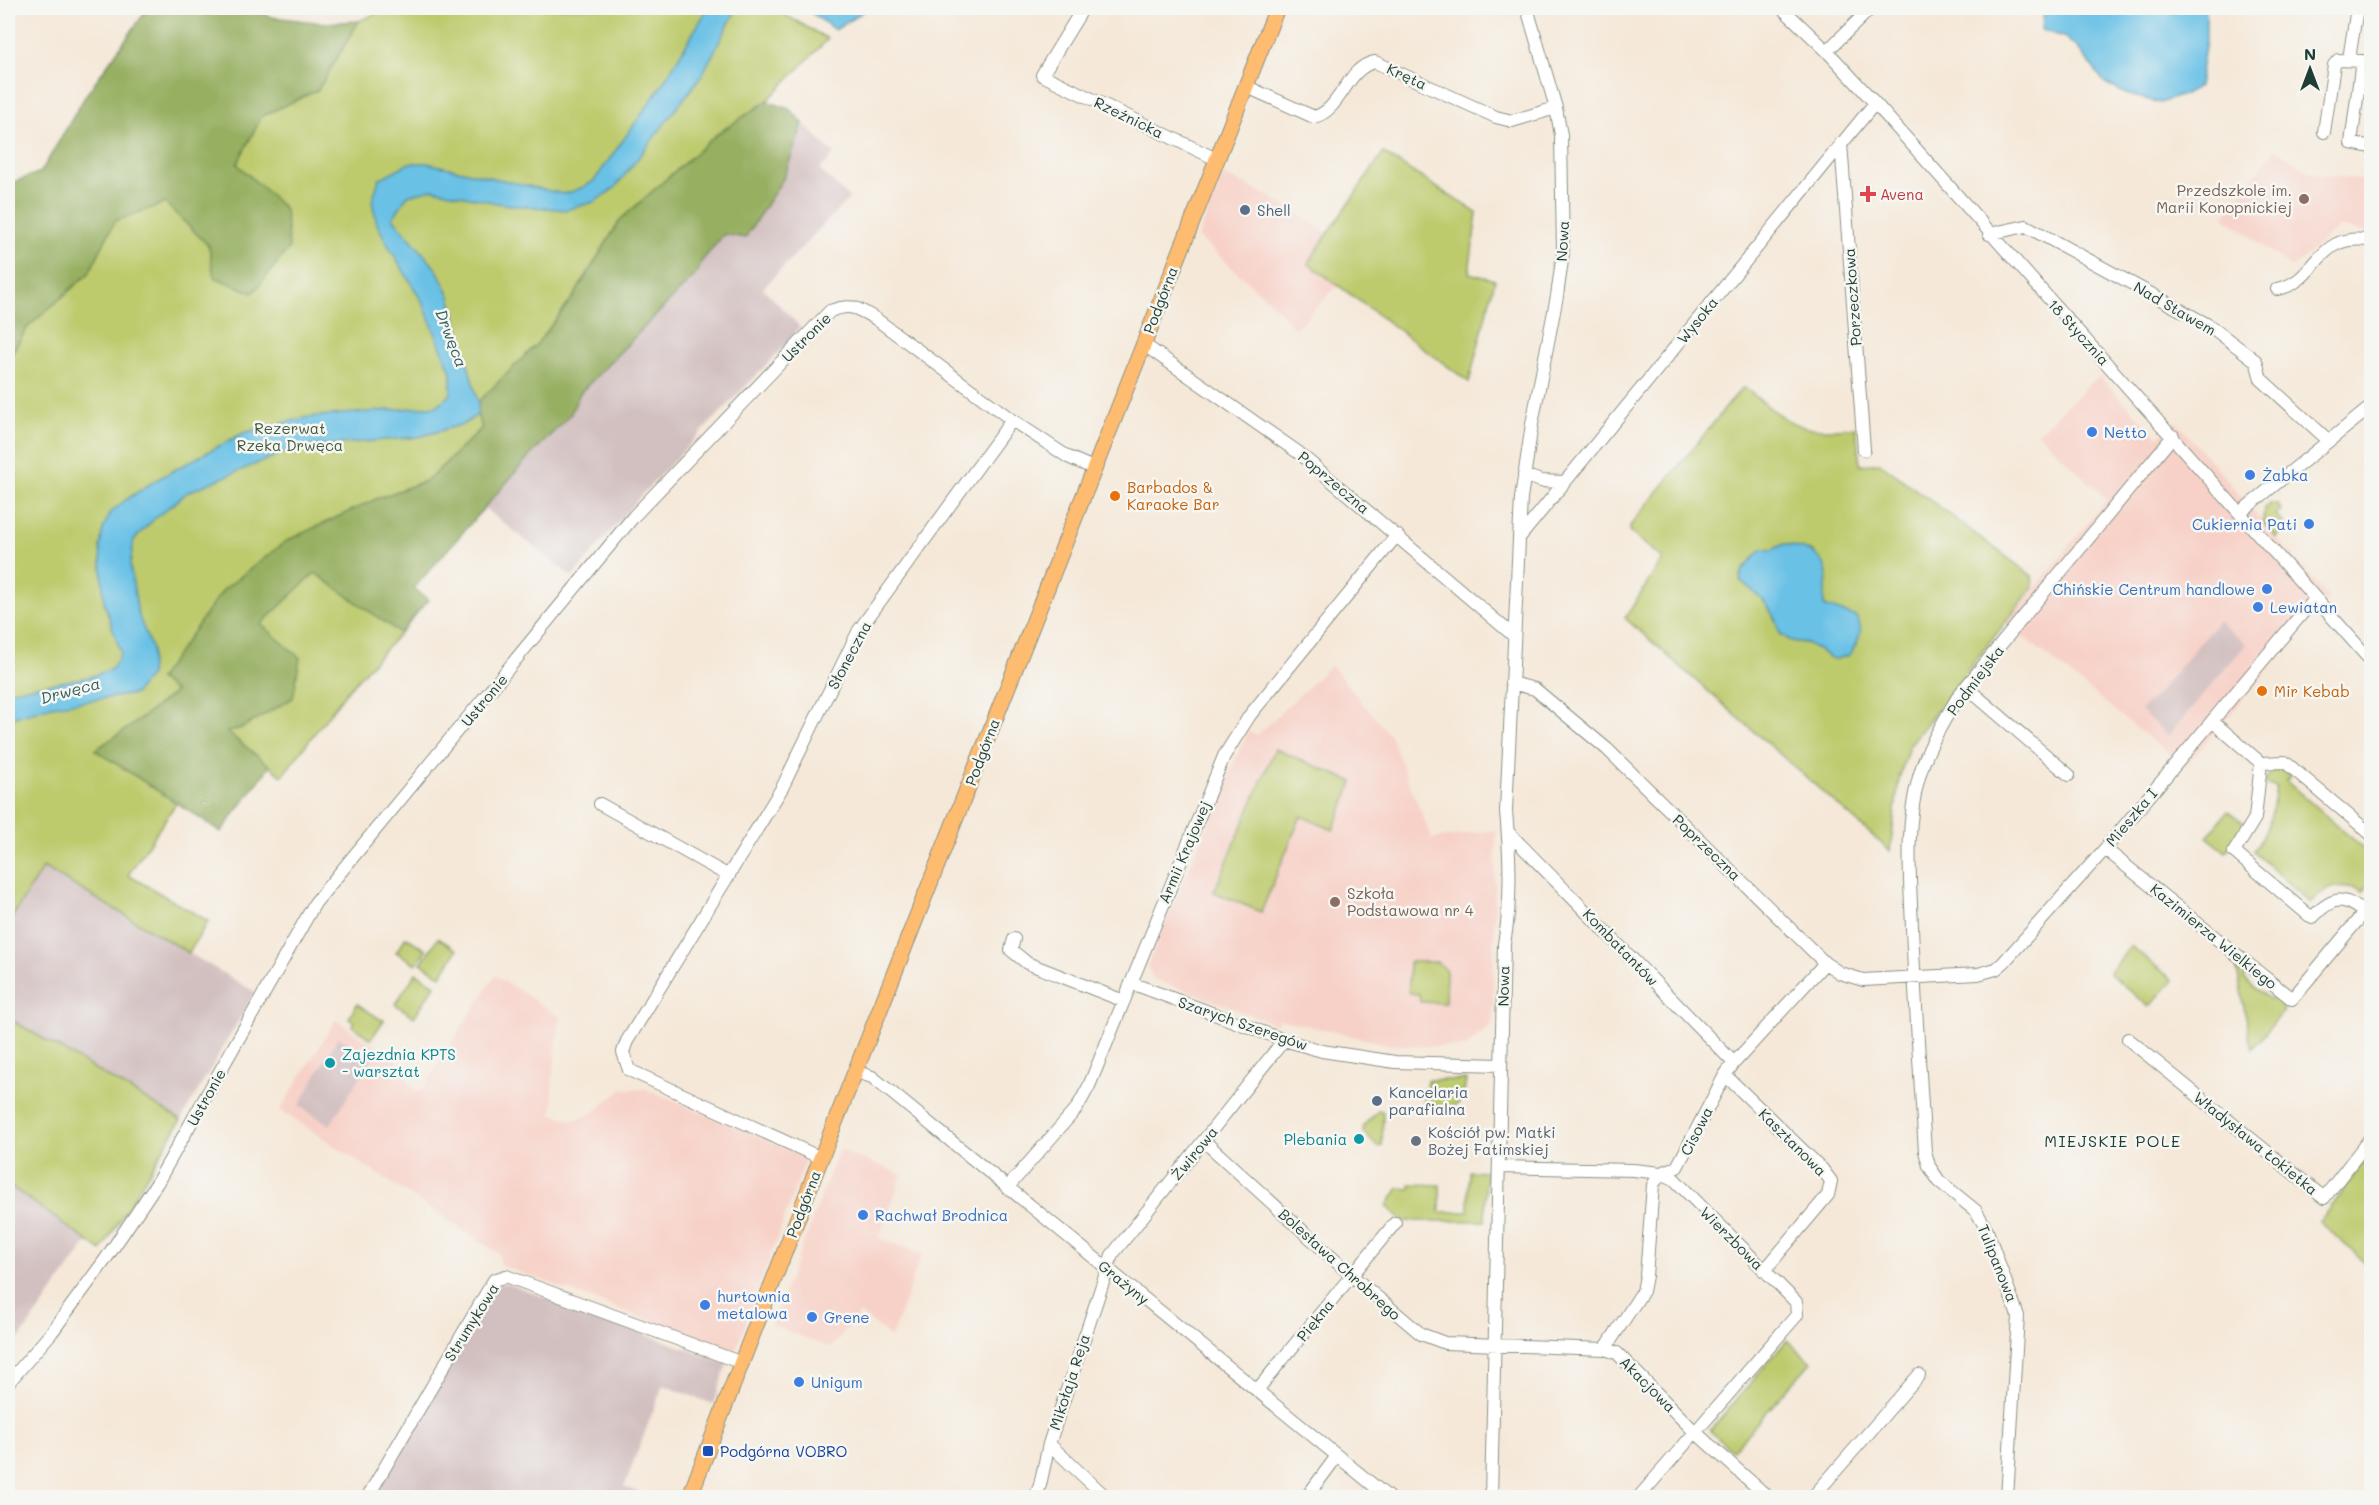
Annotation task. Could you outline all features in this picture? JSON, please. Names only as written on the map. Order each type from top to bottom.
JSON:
[{"type":"main road","name":"Podgórna","points":[[689,1497],[1215,159],[1277,8]]},
{"type":"street","name":"Rzeźnicka","points":[[1083,8],[1042,75],[1215,159]]},
{"type":"street","name":"Nowa","points":[[1491,1497],[1504,944],[1509,901],[1506,811],[1519,538],[1524,475],[1563,253],[1561,135],[1556,108],[1527,8]]},
{"type":"street","name":"18 Stycznia","points":[[1782,8],[1827,51],[1875,103],[1989,234],[2173,436],[2372,662]]},
{"type":"street","points":[[1827,51],[1871,8]]},
{"type":"street","points":[[2349,59],[2358,8]]},
{"type":"street","points":[[2324,132],[2332,70],[2338,60],[2367,58],[2350,143],[2372,147]]},
{"type":"street","name":"Kręta","points":[[1245,86],[1314,117],[1325,113],[1364,66],[1375,62],[1496,117],[1512,121],[1556,108]]},
{"type":"street","name":"Wysoka","points":[[1519,538],[1875,103]]},
{"type":"street","name":"Porzeczkowa","points":[[1841,143],[1864,450]]},
{"type":"street","name":"Nad Stawem","points":[[1989,234],[2026,226],[2210,326],[2256,361],[2261,379],[2328,440]]},
{"type":"street","points":[[2277,289],[2286,288],[2297,281],[2330,247],[2342,240],[2372,241]]},
{"type":"street","name":"Ustronie","points":[[8,1383],[52,1332],[105,1260],[157,1183],[315,903],[634,516],[830,311],[844,306],[855,307],[876,319],[1012,420],[1068,457],[1093,468]]},
{"type":"street","name":"Poprzeczna","points":[[1143,344],[1299,453],[1514,636]]},
{"type":"street","points":[[2241,512],[2372,406]]},
{"type":"street","name":"Słoneczna","points":[[821,1158],[629,1070],[623,1052],[627,1041],[782,788],[860,630],[1012,420]]},
{"type":"street","name":"Podmiejska","points":[[1914,978],[1908,843],[1912,805],[1919,775],[1933,740],[1966,687],[2173,436]]},
{"type":"street","points":[[1524,475],[1541,481],[1564,482]]},
{"type":"street","name":"Armii Krajowej","points":[[1007,1188],[1077,1108],[1089,1086],[1224,756],[1250,715],[1397,535]]},
{"type":"street","name":"Mieszka I","points":[[1914,978],[1978,974],[1996,969],[2105,849],[2315,598]]},
{"type":"street","name":"Poprzeczna","points":[[1511,683],[1535,689],[1607,749],[1825,963],[1840,973],[1863,980],[1914,978]]},
{"type":"street","points":[[1966,687],[2069,776]]},
{"type":"street","points":[[2212,721],[2261,764],[2285,762],[2372,835]]},
{"type":"street","name":"Kazimierza Wielkiego","points":[[2105,849],[2292,999],[2369,911],[2349,901],[2340,900],[2321,909],[2312,918],[2234,852],[2255,818],[2261,764]]},
{"type":"street","points":[[600,804],[729,876]]},
{"type":"street","name":"Kombatantów","points":[[1508,831],[1734,1063]]},
{"type":"street","points":[[1014,939],[1011,950],[1027,963],[1124,1001]]},
{"type":"street","name":"Cisowa","points":[[1605,1350],[1643,1291],[1653,1185],[1661,1173],[1677,1167],[1725,1075],[1734,1063],[1825,963]]},
{"type":"street","name":"Tulipanowa","points":[[1914,978],[1925,1151],[1929,1166],[1939,1181],[1976,1210],[1986,1228],[2018,1317],[2007,1497]]},
{"type":"street","name":"Szarych Szeregów","points":[[1131,983],[1284,1040],[1322,1051],[1395,1062],[1501,1065]]},
{"type":"street","name":"Władysława Łokietka","points":[[2128,1039],[2324,1198],[2372,1136]]},
{"type":"street","name":"Żwirowa","points":[[1107,1268],[1112,1255],[1284,1040]]},
{"type":"street","name":"Grażyny","points":[[856,1072],[872,1077],[1389,1497]]},
{"type":"street","name":"Kasztanowa","points":[[1725,1075],[1822,1169],[1831,1181],[1828,1195],[1764,1270]]},
{"type":"street","name":"Bolesława Chrobrego","points":[[1204,1141],[1420,1335],[1445,1343],[1495,1345]]},
{"type":"street","name":"Wierzbowa","points":[[1499,1167],[1633,1170],[1661,1173],[1674,1179],[1796,1302],[1797,1315],[1638,1497]]},
{"type":"street","name":"Piękna","points":[[1258,1389],[1395,1223]]},
{"type":"street","name":"Mikołaja Reja","points":[[1035,1497],[1049,1444],[1107,1268]]},
{"type":"street","name":"Strumykowa","points":[[367,1497],[494,1280],[506,1276],[742,1363]]},
{"type":"street","name":"Akacjowa","points":[[1495,1345],[1605,1350],[1617,1353],[1694,1431],[1769,1497]]},
{"type":"street","points":[[1812,1497],[1919,1375]]},
{"type":"street","points":[[1049,1444],[1107,1497]]},
{"type":"street","points":[[1306,1497],[1337,1456]]},
{"type":"shaded area","points":[[803,123],[834,154],[820,170],[849,198],[763,288],[800,327],[794,333],[795,335],[643,493],[572,577],[483,507],[570,415],[580,393],[697,272],[701,262],[724,234],[745,237],[784,177]]},
{"type":"shaded area","name":"Przedszkole im. Marii Konopnickiej","points":[[2275,149],[2312,173],[2371,181],[2371,234],[2340,226],[2292,268],[2224,217]]},
{"type":"shaded area","points":[[1222,174],[1267,195],[1328,233],[1308,263],[1338,285],[1295,329],[1279,310],[1198,237]]},
{"type":"shaded area","points":[[2100,377],[2158,437],[2176,421],[2329,598],[2185,767],[2006,623],[2107,500],[2038,433],[2089,384]]},
{"type":"shaded area","points":[[2218,621],[2246,644],[2168,736],[2140,710],[2147,702],[2149,703]]},
{"type":"shaded area","name":"Szkoła Podstawowa nr 4","points":[[1331,665],[1390,736],[1432,839],[1496,830],[1493,1023],[1466,1047],[1389,1045],[1279,1019],[1277,1025],[1152,978],[1148,964],[1248,731],[1257,735]]},
{"type":"shaded area","points":[[43,867],[255,992],[181,1120],[8,1018],[8,924]]},
{"type":"shaded area","points":[[495,975],[560,1017],[553,1075],[554,1102],[551,1114],[572,1120],[588,1116],[623,1089],[646,1089],[800,1155],[805,1162],[736,1350],[726,1349],[501,1265],[498,1253],[280,1110],[336,1020],[396,1059],[412,1087],[421,1092]]},
{"type":"shaded area","points":[[338,1037],[372,1058],[330,1125],[299,1106]]},
{"type":"shaded area","points":[[839,1150],[902,1174],[879,1238],[922,1254],[891,1338],[860,1313],[831,1348],[772,1325]]},
{"type":"shaded area","points":[[8,1184],[88,1241],[8,1355]]},
{"type":"shaded area","points":[[503,1282],[727,1364],[713,1404],[663,1385],[624,1487],[653,1497],[373,1498],[497,1285]]},
{"type":"green space","points":[[148,8],[254,8],[271,17],[324,23],[359,21],[318,90],[262,116],[237,164],[285,209],[289,248],[253,293],[214,277],[209,246],[165,203],[115,221],[89,273],[27,328],[8,359],[8,184],[41,172],[86,95]]},
{"type":"green space","name":"Rezerwat Rzeka Drwęca","points":[[389,8],[773,8],[828,39],[767,101],[717,134],[620,220],[574,296],[537,344],[491,390],[478,416],[482,428],[428,480],[376,499],[159,679],[175,692],[95,750],[177,802],[128,875],[208,921],[189,953],[43,867],[8,924],[8,359],[27,328],[89,273],[115,221],[165,202],[209,246],[215,277],[285,209],[237,164],[262,116],[318,90],[359,21]]},
{"type":"green space","points":[[767,101],[789,109],[803,123],[784,177],[745,238],[724,234],[701,262],[698,272],[580,393],[570,415],[527,459],[414,588],[428,600],[400,633],[315,573],[261,624],[300,658],[293,698],[242,728],[227,732],[270,766],[221,832],[95,750],[175,692],[159,679],[223,590],[288,540],[376,499],[428,480],[482,428],[477,415],[478,402],[537,344],[574,296],[620,220],[717,134]]},
{"type":"green space","points":[[1383,153],[1477,213],[1469,273],[1495,280],[1469,382],[1308,263]]},
{"type":"green space","points":[[1745,388],[1794,424],[1820,429],[1856,427],[1860,465],[1880,463],[2032,576],[2033,587],[1909,746],[1899,779],[1890,851],[1625,618],[1663,559],[1630,532],[1630,526],[1741,389]],"holes":[[[1784,544],[1814,552],[1827,579],[1823,594],[1824,606],[1835,610],[1837,659],[1813,645],[1790,640],[1782,635],[1760,596],[1748,586],[1762,549],[1772,550]]]},
{"type":"green space","points":[[2270,504],[2278,505],[2281,510],[2276,514],[2285,525],[2276,538],[2263,522],[2264,508]]},
{"type":"green space","points":[[315,572],[400,633],[347,691],[282,776],[227,732],[242,728],[300,658],[260,625]]},
{"type":"green space","points":[[1275,749],[1353,782],[1333,830],[1301,816],[1261,912],[1214,892]]},
{"type":"green space","points":[[2273,770],[2282,770],[2291,775],[2286,781],[2371,855],[2371,881],[2363,892],[2348,887],[2334,887],[2310,903],[2253,851],[2267,829],[2272,813],[2276,786],[2265,785],[2267,777]]},
{"type":"green space","points":[[2228,811],[2247,825],[2226,852],[2207,837]]},
{"type":"green space","points":[[406,937],[426,950],[416,964],[396,952]]},
{"type":"green space","points":[[438,938],[457,950],[441,976],[421,963]]},
{"type":"green space","points":[[2131,946],[2173,980],[2149,1007],[2109,973]]},
{"type":"green space","points":[[1409,962],[1437,962],[1446,970],[1445,1003],[1420,1002],[1419,994],[1409,993]]},
{"type":"green space","points":[[2238,963],[2249,972],[2244,979],[2270,1000],[2276,994],[2283,1008],[2282,1013],[2252,1049],[2236,964]]},
{"type":"green space","points":[[416,973],[435,985],[414,1017],[395,1004]]},
{"type":"green space","points":[[357,1004],[384,1020],[371,1039],[352,1026],[355,1022],[349,1018]]},
{"type":"green space","points":[[8,1018],[181,1120],[101,1251],[8,1184]]},
{"type":"green space","points":[[1427,1080],[1466,1080],[1462,1099],[1449,1107],[1424,1105]]},
{"type":"green space","points":[[1379,1110],[1383,1112],[1382,1146],[1378,1147],[1363,1132],[1364,1125]]},
{"type":"green space","points":[[2371,1153],[2371,1267],[2319,1222]]},
{"type":"green space","points":[[1469,1171],[1486,1172],[1485,1221],[1402,1221],[1387,1206],[1399,1188],[1410,1189],[1410,1184],[1440,1185],[1440,1212],[1468,1212]]},
{"type":"green space","points":[[1787,1340],[1811,1362],[1732,1451],[1710,1431]]},
{"type":"water","name":"Drwęca","points":[[708,8],[737,8],[702,75],[615,188],[594,202],[566,210],[502,204],[433,189],[408,195],[393,218],[437,270],[450,296],[478,402],[477,415],[464,424],[419,437],[295,448],[188,492],[153,520],[134,540],[130,565],[138,614],[152,650],[150,675],[135,694],[52,706],[8,719],[8,691],[90,677],[112,669],[121,653],[104,602],[100,547],[103,529],[110,513],[124,501],[156,480],[243,433],[308,417],[437,406],[451,394],[451,372],[423,303],[377,224],[372,202],[379,179],[409,163],[427,163],[564,194],[579,189],[594,181],[660,88]]},
{"type":"water","points":[[805,8],[867,8],[867,9],[835,30]]},
{"type":"water","points":[[2044,8],[2206,8],[2206,39],[2199,86],[2183,95],[2160,103],[2126,94],[2105,83],[2078,48],[2064,37],[2042,30]]},
{"type":"water","points":[[1784,544],[1813,553],[1823,562],[1827,576],[1824,606],[1857,617],[1860,632],[1858,641],[1849,655],[1836,659],[1831,658],[1807,643],[1791,641],[1780,634],[1774,616],[1764,601],[1740,580],[1743,570],[1762,549],[1772,550]]},
{"type":"place","name":"Avena","points":[[1868,194]]},
{"type":"place","name":"Przedszkole im. Marii Konopnickiej","points":[[2304,199]]},
{"type":"place","name":"Shell","points":[[1245,210]]},
{"type":"place","name":"Netto","points":[[2092,432]]},
{"type":"place","name":"Żabka","points":[[2250,475]]},
{"type":"place","name":"Barbados & Karaoke Bar","points":[[1115,496]]},
{"type":"place","name":"Cukiernia Pati","points":[[2309,524]]},
{"type":"place","name":"Chińskie Centrum handlowe","points":[[2267,589]]},
{"type":"place","name":"Lewiatan","points":[[2258,607]]},
{"type":"place","name":"Mir Kebab","points":[[2262,691]]},
{"type":"place","name":"Szkoła Podstawowa nr 4","points":[[1335,902]]},
{"type":"place","name":"Zajezdnia KPTS - warsztat","points":[[330,1063]]},
{"type":"place","name":"Kancelaria parafialna","points":[[1377,1101]]},
{"type":"place","name":"Plebania","points":[[1359,1139]]},
{"type":"place","name":"Kościół pw. Matki Bożej Fatimskiej","points":[[1416,1141]]},
{"type":"place","name":"Rachwał Brodnica","points":[[863,1215]]},
{"type":"place","name":"hurtownia metalowa","points":[[705,1305]]},
{"type":"place","name":"Grene","points":[[812,1317]]},
{"type":"place","name":"Unigum","points":[[799,1382]]},
{"type":"place","name":"Podgórna VOBRO","points":[[708,1451]]},
{"type":"district","name":"MIEJSKIE POLE","points":[[2113,1140]]}]
